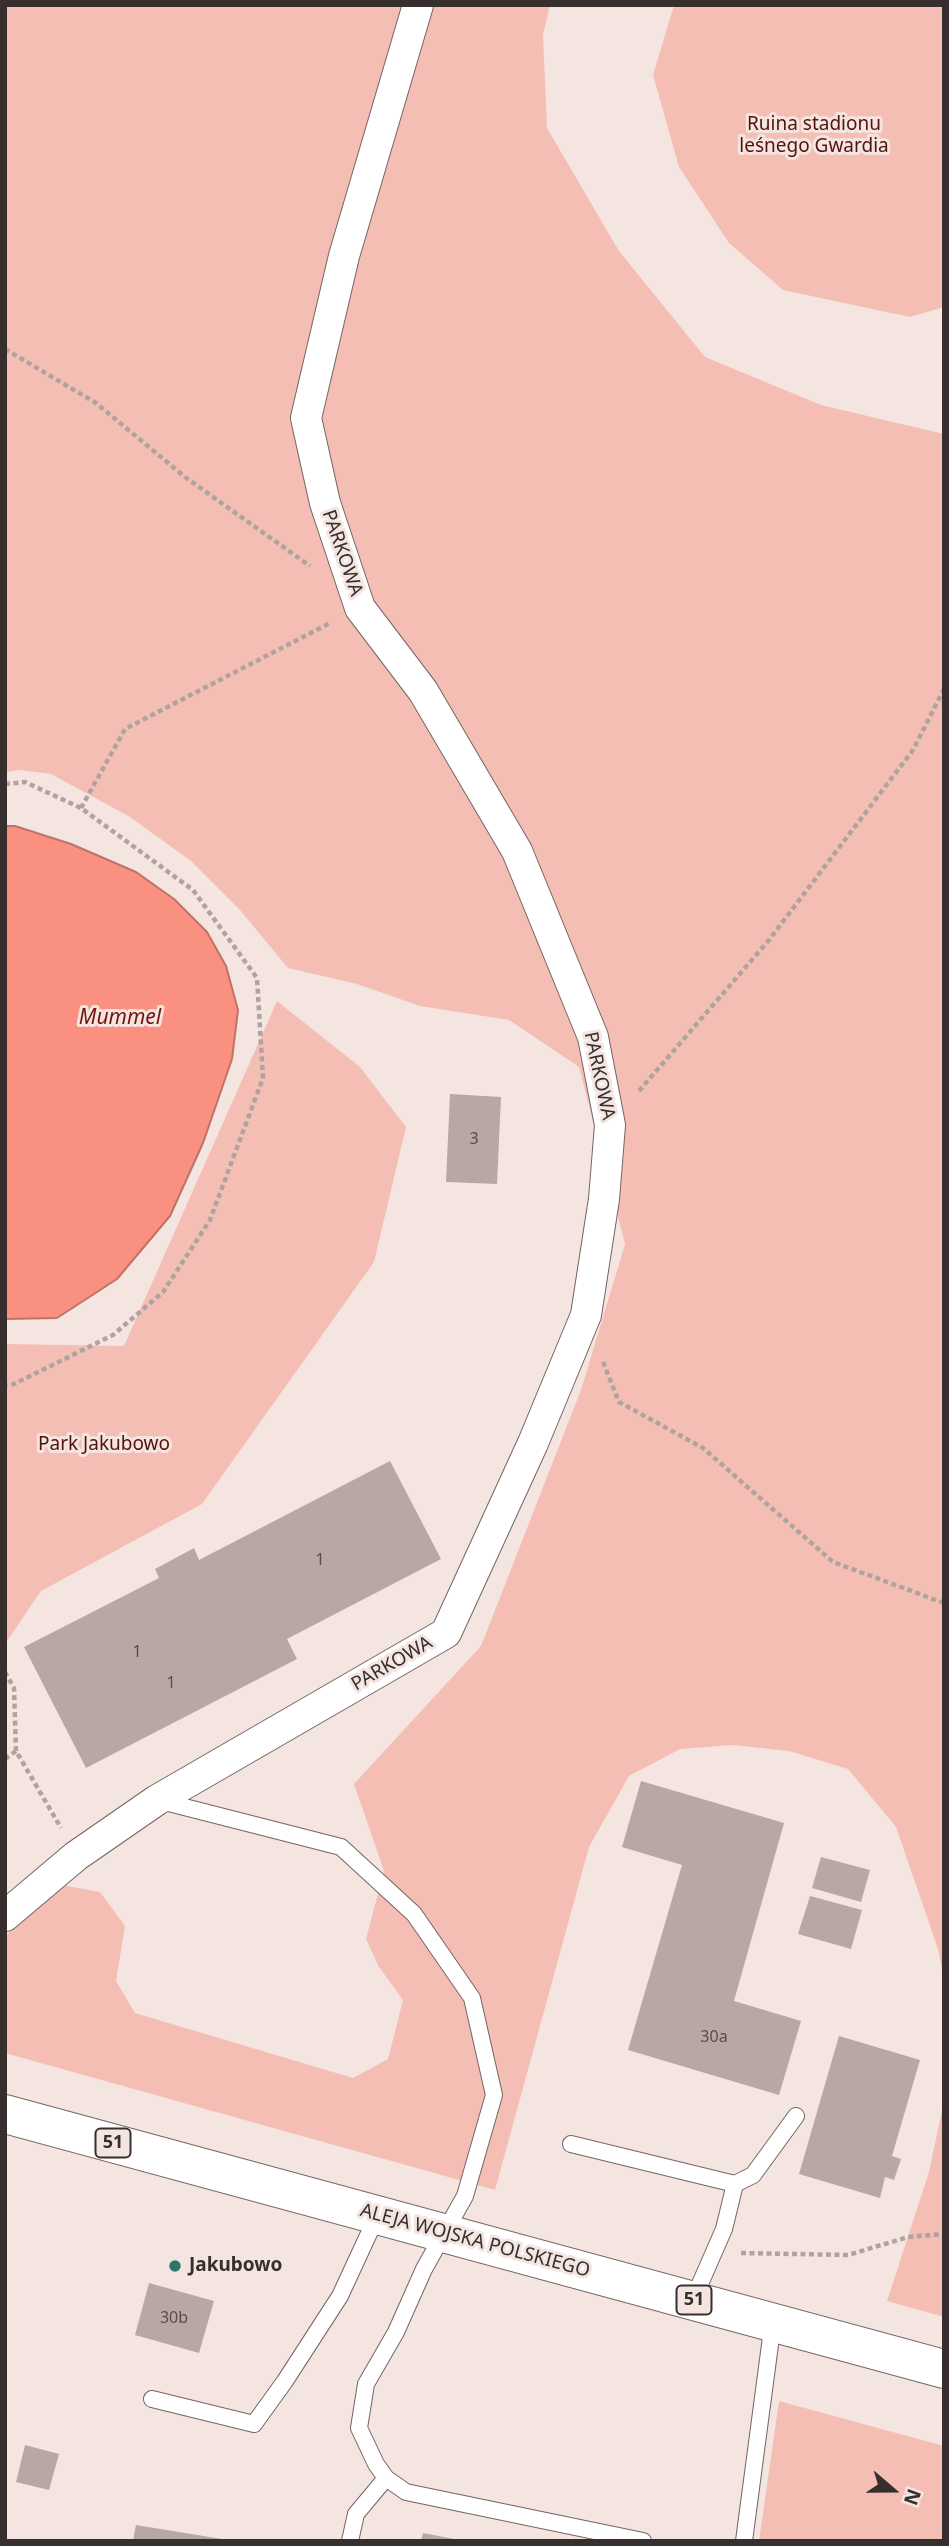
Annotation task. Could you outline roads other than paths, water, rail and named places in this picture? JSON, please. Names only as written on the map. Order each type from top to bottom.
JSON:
[{"type":"main road","name":"ALEJA WOJSKA POLSKIEGO","points":[[5,2114],[944,2370]]},
{"type":"street","name":"PARKOWA","points":[[5,1916],[76,1856],[158,1800],[446,1633],[533,1443],[586,1315],[604,1199],[610,1125],[593,1037],[517,851],[423,691],[360,608],[325,503],[306,418],[344,256],[418,5]]},
{"type":"lane","points":[[158,1800],[341,1847],[414,1914],[472,1998],[494,2095],[465,2196],[424,2269],[396,2332],[366,2385],[359,2428],[376,2464],[386,2478],[406,2492],[643,2541]]},
{"type":"lane","points":[[571,2144],[735,2183],[752,2175],[796,2116]]},
{"type":"lane","points":[[693,2300],[724,2230],[735,2183]]},
{"type":"lane","points":[[152,2399],[254,2424],[340,2296],[377,2214]]},
{"type":"lane","points":[[744,2541],[773,2322]]},
{"type":"lane","points":[[350,2541],[356,2514],[386,2478]]},
{"type":"water","name":"Mummel","points":[[5,826],[15,826],[71,844],[136,872],[174,899],[207,932],[226,966],[238,1010],[232,1059],[203,1143],[170,1216],[117,1279],[57,1318],[5,1319]]},
{"type":"place","name":"Jakubowo","points":[[175,2266]]},
{"type":"park label","name":"Ruina stadionu leśnego Gwardia","points":[[814,136]]},
{"type":"park label","name":"Park Jakubowo","points":[[104,1445]]}]
